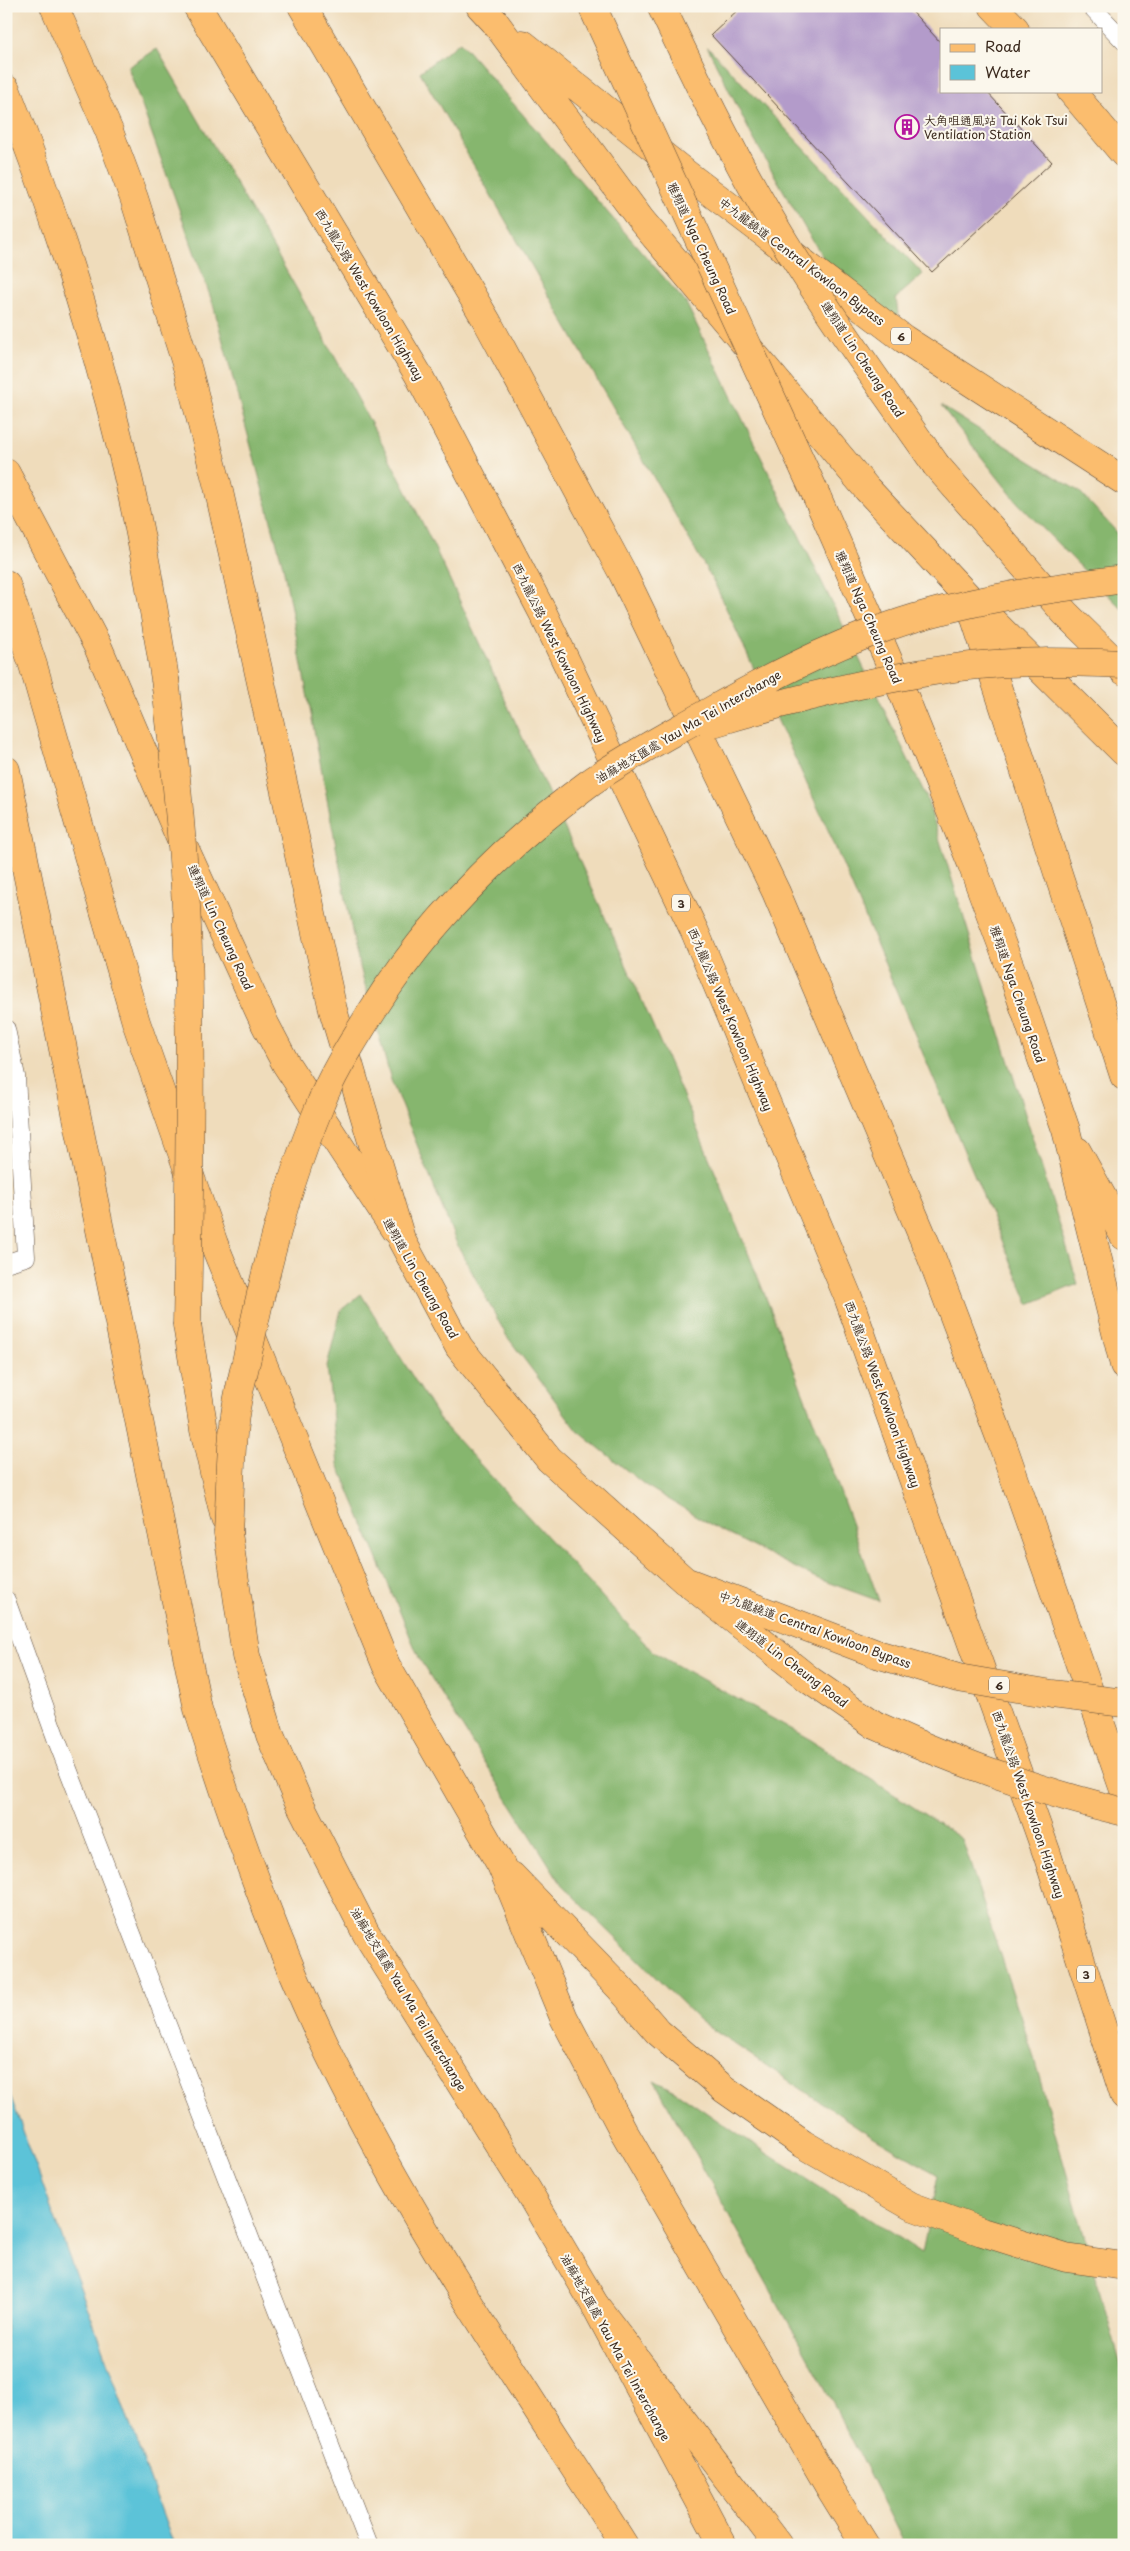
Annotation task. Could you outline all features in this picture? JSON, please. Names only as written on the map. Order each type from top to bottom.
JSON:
[{"type":"main road","points":[[54,6],[108,131],[134,198],[188,370],[218,487],[334,1010],[401,1239]]},
{"type":"main road","name":"西九龍公路 West Kowloon Highway","points":[[197,6],[418,374],[543,613],[695,932],[848,1296],[1047,1854],[1124,2095]]},
{"type":"main road","points":[[302,6],[488,324],[622,572],[776,892],[931,1256],[1002,1443],[1124,1790]]},
{"type":"main road","name":"雅翔道 Nga Cheung Road","points":[[592,6],[816,497],[905,698],[971,862],[1066,1130],[1124,1236]]},
{"type":"main road","name":"連翔道 Lin Cheung Road","points":[[661,6],[713,115],[769,217],[853,347],[936,465],[1065,613],[1124,671]]},
{"type":"main road","points":[[993,6],[1014,28]]},
{"type":"main road","points":[[487,14],[641,220],[868,489],[968,597],[1124,752]]},
{"type":"main road","name":"中九龍繞道 Central Kowloon Bypass","points":[[487,14],[689,176],[904,339],[1124,481]]},
{"type":"main road","points":[[6,89],[55,223],[96,354],[123,456],[146,560],[165,679],[176,768],[184,872],[190,995],[187,1325],[204,1430],[228,1533]]},
{"type":"main road","points":[[1072,92],[1124,154]]},
{"type":"main road","points":[[1080,92],[1124,133]]},
{"type":"main road","name":"連翔道 Lin Cheung Road","points":[[6,473],[98,647],[180,838],[265,1024],[286,1064],[401,1239],[460,1347],[549,1459],[685,1581],[811,1680],[875,1725],[927,1749],[1001,1776],[1124,1812]]},
{"type":"main road","name":"油麻地交匯處 Yau Ma Tei Interchange","points":[[723,2545],[595,2306],[366,1932],[296,1796],[270,1735],[246,1656],[228,1533],[234,1422],[263,1282],[290,1192],[322,1100],[354,1040],[396,972],[460,894],[521,837],[590,782],[744,692],[816,655],[891,626],[968,605],[1061,587],[1124,579]]},
{"type":"main road","points":[[6,584],[33,665],[136,1022],[214,1244],[386,1664],[501,1865],[564,2018],[624,2132],[826,2482],[865,2545]]},
{"type":"main road","points":[[968,597],[1124,1076]]},
{"type":"main road","points":[[664,738],[746,713],[874,681],[963,667],[1059,661],[1124,664]]},
{"type":"main road","points":[[6,770],[198,1709],[234,1824],[281,1945],[343,2083],[432,2245],[624,2545]]},
{"type":"main road","points":[[1066,1130],[1124,1365]]},
{"type":"main road","name":"中九龍繞道 Central Kowloon Bypass","points":[[685,1581],[877,1654],[958,1678],[1052,1694],[1124,1702]]},
{"type":"main road","points":[[501,1865],[620,1988],[658,2032],[724,2089],[803,2144],[911,2206],[1066,2258],[1124,2266]]},
{"type":"main road","points":[[595,2306],[778,2545]]},
{"type":"lane","points":[[1091,6],[1124,41]]},
{"type":"lane","points":[[6,1029],[16,1076],[26,1257],[6,1263]]},
{"type":"lane","points":[[6,1124],[16,1076]]},
{"type":"lane","points":[[6,1600],[56,1738],[369,2545]]},
{"type":"green space","points":[[460,42],[686,303],[926,796],[1078,1284],[1029,1304],[829,832],[715,584],[420,72]]},
{"type":"green space","points":[[707,46],[923,274],[896,298],[898,314],[867,328],[806,230],[752,136]]},
{"type":"green space","points":[[157,49],[351,386],[411,500],[455,590],[621,953],[713,1167],[799,1383],[879,1601],[816,1578],[718,1529],[645,1485],[578,1431],[506,1335],[457,1244],[391,1080],[356,952],[283,566],[213,304],[128,67]]},
{"type":"green space","points":[[941,406],[1080,492],[1124,540],[1124,611],[1018,503]]},
{"type":"green space","points":[[361,1294],[441,1422],[653,1652],[811,1740],[962,1839],[1033,2055],[1124,2376],[1124,2545],[905,2545],[836,2408],[654,2080],[678,2093],[740,2136],[922,2253],[938,2175],[864,2131],[700,2021],[562,1885],[420,1660],[338,1464],[327,1366],[341,1310]]},
{"type":"water","points":[[6,2084],[174,2545],[6,2545]]},
{"type":"building","name":"大角咀通風站 Tai Kok Tsui Ventilation Station","points":[[742,6],[907,6],[940,42],[940,92],[987,92],[1052,162],[932,272],[711,35]]},
{"type":"place","name":"大角咀通風站 Tai Kok Tsui Ventilation Station","points":[[907,127]]}]
